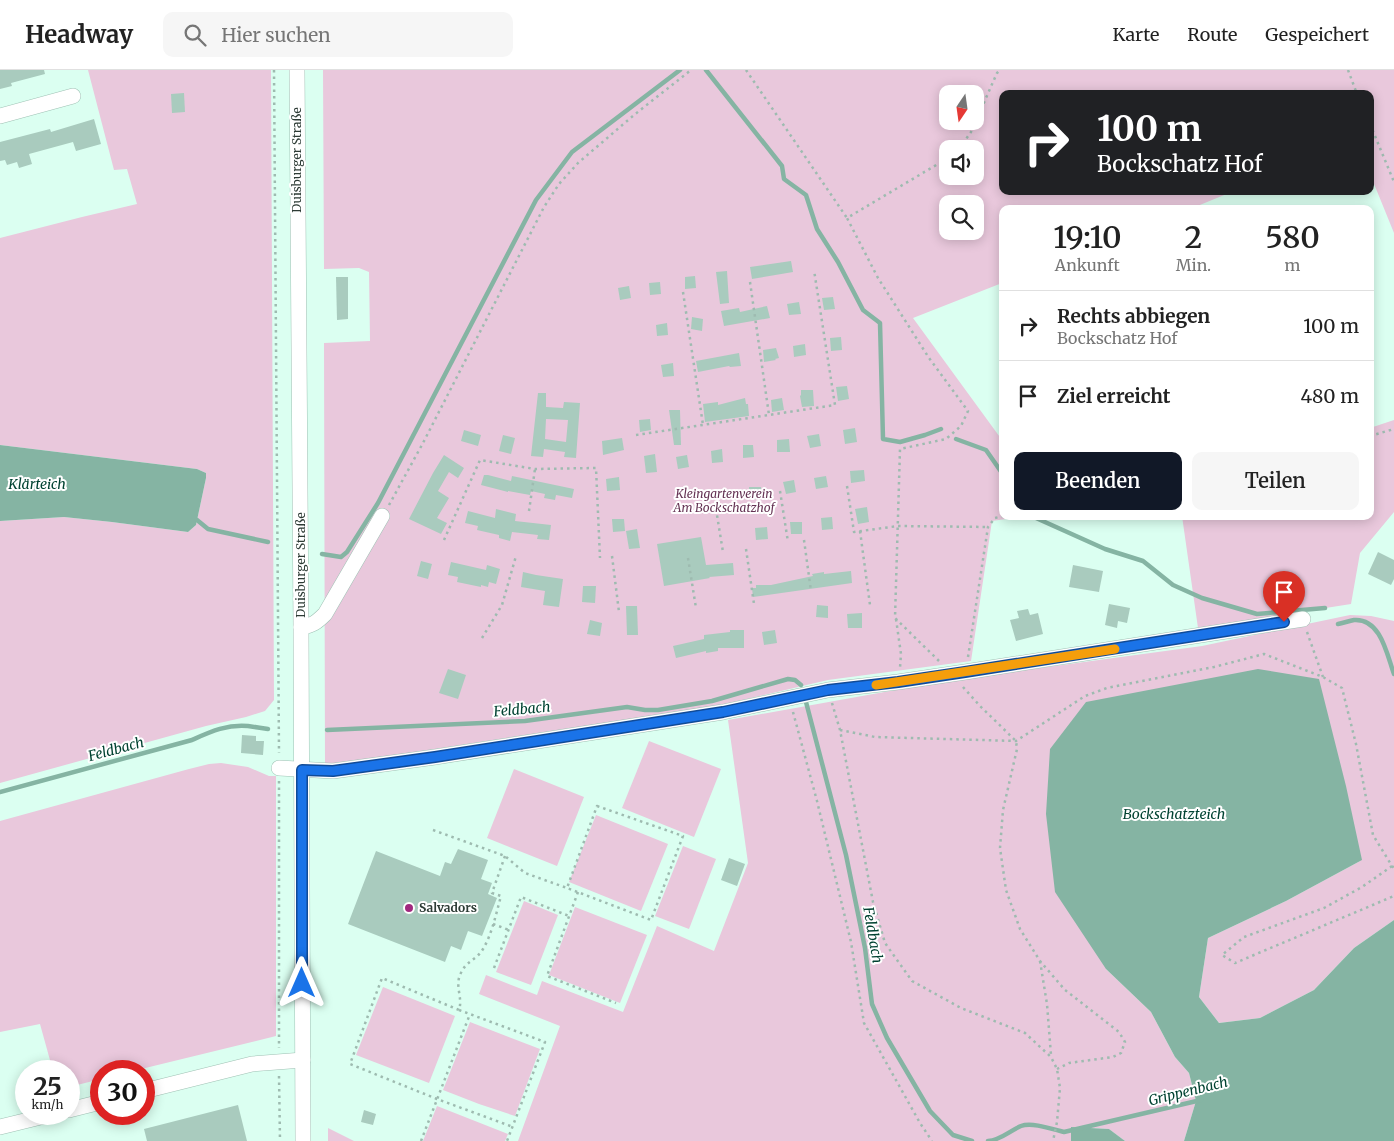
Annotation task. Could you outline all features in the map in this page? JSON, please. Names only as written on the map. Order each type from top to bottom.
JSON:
[{"type":"street","name":"Duisburger Straße","points":[[297,70],[303,1141]]},
{"type":"street","points":[[0,116],[73,96]]},
{"type":"street","points":[[301,627],[316,623],[325,614],[382,516]]},
{"type":"street","points":[[279,768],[333,771],[426,758],[723,712],[828,690],[959,673],[1303,619]]},
{"type":"street","points":[[155,1088],[252,1064],[303,1060]]},
{"type":"street","points":[[0,1127],[15,1123]]},
{"type":"path","points":[[274,70],[280,1141]]},
{"type":"path","points":[[382,516],[424,443],[544,207],[559,184],[585,157],[634,115],[692,70]]},
{"type":"path","points":[[746,70],[847,218],[878,278],[929,358],[968,412],[961,426],[946,439],[900,449],[895,618],[901,654],[898,682]]},
{"type":"path","points":[[965,140],[971,132],[1000,70]]},
{"type":"path","points":[[1348,70],[1356,90]]},
{"type":"path","points":[[1374,134],[1394,182]]},
{"type":"path","points":[[847,218],[939,163]]},
{"type":"path","points":[[636,434],[835,405],[814,270]]},
{"type":"path","points":[[750,282],[768,415]]},
{"type":"path","points":[[683,292],[703,425]]},
{"type":"path","points":[[1374,435],[1394,429]]},
{"type":"path","points":[[444,540],[480,460],[535,469],[596,468],[600,558]]},
{"type":"path","points":[[529,511],[535,469]]},
{"type":"path","points":[[847,486],[854,532],[898,526],[988,527]]},
{"type":"path","points":[[780,491],[788,542]]},
{"type":"path","points":[[716,508],[723,552]]},
{"type":"path","points":[[959,673],[988,527],[994,518],[999,517]]},
{"type":"path","points":[[860,531],[870,605]]},
{"type":"path","points":[[804,540],[810,591]]},
{"type":"path","points":[[746,549],[754,604]]},
{"type":"path","points":[[482,638],[502,606],[516,556]]},
{"type":"path","points":[[612,556],[619,612]]},
{"type":"path","points":[[688,558],[696,608]]},
{"type":"path","points":[[895,618],[959,673],[980,706],[1016,741],[1017,749],[1003,810],[1000,848],[1006,890],[1020,928],[1040,961],[1065,990],[1119,1032],[1125,1042],[1121,1053],[1113,1057],[1069,1064],[1057,1069]]},
{"type":"path","points":[[1303,619],[1323,678]]},
{"type":"path","points":[[840,730],[876,737],[1016,741],[1085,696],[1107,688],[1214,667],[1264,654],[1323,678],[1342,688],[1356,744],[1373,835],[1393,867],[1324,908],[1244,937],[1222,955],[1235,963],[1394,896]]},
{"type":"path","points":[[828,690],[840,730],[873,902],[885,943],[912,981],[961,1008],[1025,1033],[1051,1057],[1057,1069],[1060,1088],[1057,1122],[1053,1140]]},
{"type":"path","points":[[790,698],[851,942],[864,1023],[932,1141]]},
{"type":"path","points":[[433,830],[505,856],[525,873],[651,920],[683,836],[597,806],[567,888]]},
{"type":"path","points":[[459,1010],[461,1003],[459,978],[464,967],[470,960],[478,957],[484,948],[493,924],[500,896],[492,893],[505,856]]},
{"type":"path","points":[[578,892],[546,976],[616,1003]]},
{"type":"path","points":[[494,968],[521,897],[569,916]]},
{"type":"path","points":[[493,924],[509,930]]},
{"type":"path","points":[[1040,961],[1047,1004],[1051,1057]]},
{"type":"path","points":[[507,1141],[513,1127],[544,1042],[382,978],[350,1064],[513,1127]]},
{"type":"path","points":[[421,1141],[470,1014]]},
{"type":"green space","points":[[88,70],[271,70],[274,700],[265,711],[246,717],[206,726],[0,783],[0,521],[64,517],[188,532],[196,525],[206,478],[206,473],[197,469],[0,445],[0,238],[137,204],[127,169],[114,170]]},
{"type":"green space","name":"Kleingartenverein Am Bockschatzhof","points":[[323,70],[1394,70],[1394,233],[1374,184],[1374,90],[999,90],[999,195],[1224,195],[1200,205],[999,205],[999,284],[913,318],[999,436],[999,520],[992,521],[971,661],[828,680],[721,705],[325,766],[324,343],[370,341],[369,272],[359,268],[324,269]]},
{"type":"green space","points":[[1394,420],[1394,512],[1360,553],[1351,604],[1198,628],[1183,520],[1374,520],[1374,427]]},
{"type":"green space","points":[[1350,615],[1371,616],[1394,621],[1394,920],[1354,948],[1314,990],[1260,1018],[1219,1023],[1199,997],[1208,938],[1286,901],[1362,860],[1106,969],[1151,1012],[1175,1057],[1189,1073],[1196,1101],[1184,1141],[1125,1141],[1109,1129],[1071,1127],[1071,1141],[518,1141],[560,1026],[479,994],[486,975],[537,995],[542,981],[623,1012],[657,926],[714,951],[748,863],[728,720],[951,680],[1202,646]]},
{"type":"green space","points":[[649,741],[721,769],[694,837],[622,808]]},
{"type":"green space","points":[[221,763],[248,767],[269,776],[276,776],[276,1036],[155,1066],[155,1060],[90,1060],[90,1082],[80,1084],[80,1060],[50,1060],[40,1024],[0,1032],[0,821],[209,764]]},
{"type":"green space","points":[[514,769],[584,797],[557,866],[487,838]]},
{"type":"green space","points":[[596,815],[668,844],[641,911],[569,882]]},
{"type":"green space","points":[[683,846],[716,859],[689,929],[655,916]]},
{"type":"green space","points":[[524,901],[558,915],[531,985],[496,972]]},
{"type":"green space","points":[[575,907],[647,935],[620,1003],[549,975]]},
{"type":"green space","points":[[383,987],[455,1016],[429,1083],[356,1055]]},
{"type":"green space","points":[[470,1022],[540,1049],[515,1116],[443,1090]]},
{"type":"green space","points":[[437,1106],[508,1134],[505,1141],[423,1141]]},
{"type":"green space","points":[[328,1128],[354,1141],[328,1141]]},
{"type":"water","name":"Klärteich","points":[[0,445],[197,469],[206,473],[206,478],[196,525],[188,532],[64,517],[0,521]]},
{"type":"water","name":"Bockschatzteich","points":[[1258,669],[1319,679],[1346,786],[1362,860],[1286,901],[1208,938],[1199,997],[1219,1023],[1260,1018],[1314,990],[1354,948],[1394,920],[1394,1141],[1184,1141],[1196,1101],[1189,1073],[1175,1057],[1151,1012],[1106,969],[1055,892],[1046,814],[1050,749],[1086,702]]},
{"type":"water","points":[[1071,1127],[1109,1129],[1125,1141],[1071,1141]]},
{"type":"building","points":[[0,70],[44,70],[45,74],[11,83],[12,86],[0,89]]},
{"type":"building","points":[[184,93],[185,112],[172,113],[171,94]]},
{"type":"building","points":[[94,119],[101,144],[76,151],[73,142],[29,154],[32,164],[19,168],[17,162],[7,165],[5,160],[0,161],[0,142],[50,129],[51,132]]},
{"type":"building","points":[[791,261],[793,272],[752,279],[750,267]]},
{"type":"building","points":[[727,271],[729,303],[720,304],[716,272]]},
{"type":"building","points":[[695,276],[696,288],[685,289],[685,277]]},
{"type":"building","points":[[336,277],[348,277],[348,319],[337,320]]},
{"type":"building","points":[[660,282],[661,294],[650,295],[649,283]]},
{"type":"building","points":[[629,286],[631,298],[620,300],[618,288]]},
{"type":"building","points":[[833,297],[835,309],[824,310],[822,298]]},
{"type":"building","points":[[799,302],[801,314],[789,315],[787,304]]},
{"type":"building","points":[[767,306],[770,318],[724,326],[721,311],[739,308],[740,312]]},
{"type":"building","points":[[692,317],[703,319],[702,331],[691,329]]},
{"type":"building","points":[[667,323],[668,335],[657,336],[656,325]]},
{"type":"building","points":[[841,337],[842,350],[831,351],[830,338]]},
{"type":"building","points":[[805,344],[806,355],[794,357],[793,346]]},
{"type":"building","points":[[776,348],[779,358],[764,362],[763,350]]},
{"type":"building","points":[[739,353],[741,366],[729,366],[698,372],[696,361]]},
{"type":"building","points":[[673,363],[674,376],[663,377],[661,365]]},
{"type":"building","points":[[847,386],[849,399],[838,401],[836,387]]},
{"type":"building","points":[[801,390],[813,390],[814,406],[802,407]]},
{"type":"building","points":[[538,393],[546,393],[546,407],[563,408],[564,402],[580,403],[576,458],[564,457],[565,452],[544,449],[543,457],[531,456]],"holes":[[[546,419],[568,420],[566,442],[545,439]]]},
{"type":"building","points":[[745,398],[746,404],[748,404],[749,416],[705,422],[703,404],[718,402],[718,405]]},
{"type":"building","points":[[782,398],[784,410],[772,412],[771,400]]},
{"type":"building","points":[[669,410],[680,410],[681,445],[674,445]]},
{"type":"building","points":[[650,419],[651,430],[640,432],[639,420]]},
{"type":"building","points":[[855,428],[857,442],[845,444],[843,430]]},
{"type":"building","points":[[464,430],[481,435],[478,446],[461,441]]},
{"type":"building","points":[[819,434],[821,446],[810,448],[807,436]]},
{"type":"building","points":[[503,435],[515,438],[511,454],[499,451]]},
{"type":"building","points":[[622,438],[624,450],[603,455],[602,441]]},
{"type":"building","points":[[789,439],[790,452],[777,452],[777,440]]},
{"type":"building","points":[[743,445],[753,445],[754,457],[743,458]]},
{"type":"building","points":[[722,449],[723,462],[712,463],[711,451]]},
{"type":"building","points":[[655,454],[657,472],[646,473],[644,456]]},
{"type":"building","points":[[444,455],[464,468],[458,478],[449,472],[438,491],[449,498],[437,518],[447,523],[441,534],[409,519]]},
{"type":"building","points":[[687,455],[689,467],[678,469],[676,457]]},
{"type":"building","points":[[864,470],[865,481],[851,483],[850,471]]},
{"type":"building","points":[[484,475],[511,481],[512,476],[574,489],[572,498],[556,495],[555,500],[544,498],[545,494],[531,491],[530,495],[481,485]]},
{"type":"building","points":[[826,476],[828,487],[816,489],[814,478]]},
{"type":"building","points":[[619,477],[620,490],[607,491],[606,479]]},
{"type":"building","points":[[794,480],[796,492],[786,494],[783,482]]},
{"type":"building","points":[[749,487],[761,487],[761,499],[749,499]]},
{"type":"building","points":[[867,507],[869,522],[858,524],[855,509]]},
{"type":"building","points":[[496,509],[516,514],[515,521],[551,525],[549,540],[537,539],[538,535],[512,532],[510,541],[499,538],[499,535],[477,530],[478,526],[465,523],[468,511],[495,518]]},
{"type":"building","points":[[832,517],[833,529],[822,530],[821,518]]},
{"type":"building","points":[[612,519],[624,519],[625,531],[613,532]]},
{"type":"building","points":[[790,522],[802,522],[802,534],[791,534]]},
{"type":"building","points":[[767,527],[768,539],[756,540],[755,528]]},
{"type":"building","points":[[637,529],[640,548],[629,549],[626,531]]},
{"type":"building","points":[[701,537],[706,565],[733,563],[734,575],[709,577],[664,586],[657,544]]},
{"type":"building","points":[[1378,552],[1394,560],[1394,579],[1391,585],[1368,574]]},
{"type":"building","points":[[421,561],[432,564],[428,579],[417,576]]},
{"type":"building","points":[[451,562],[486,570],[487,565],[500,569],[496,584],[489,582],[488,587],[481,585],[481,587],[457,582],[458,577],[448,575]]},
{"type":"building","points":[[1073,565],[1103,571],[1099,592],[1069,587]]},
{"type":"building","points":[[851,571],[852,583],[753,597],[752,588],[756,588],[756,585],[771,585],[824,572],[824,574]]},
{"type":"building","points":[[523,572],[563,579],[559,607],[543,605],[545,591],[521,587]]},
{"type":"building","points":[[583,586],[596,586],[595,603],[582,602]]},
{"type":"building","points":[[1109,604],[1130,608],[1127,623],[1118,621],[1117,628],[1105,625]]},
{"type":"building","points":[[817,605],[828,606],[828,618],[816,617]]},
{"type":"building","points":[[626,606],[637,606],[638,635],[627,635]]},
{"type":"building","points":[[1028,609],[1030,615],[1038,613],[1043,634],[1016,641],[1010,620],[1019,618],[1017,611]]},
{"type":"building","points":[[862,613],[862,628],[848,628],[847,614]]},
{"type":"building","points":[[590,620],[602,623],[600,636],[587,634]]},
{"type":"building","points":[[730,630],[744,630],[744,648],[718,648],[718,651],[706,653],[706,651],[676,658],[673,646],[704,639],[704,635],[730,632]]},
{"type":"building","points":[[775,630],[777,643],[764,645],[762,632]]},
{"type":"building","points":[[448,669],[466,675],[458,699],[439,693]]},
{"type":"building","points":[[242,735],[256,736],[256,741],[264,741],[263,755],[241,753]]},
{"type":"building","name":"Salvadors","points":[[458,849],[488,860],[481,879],[492,883],[488,894],[497,898],[482,936],[468,931],[461,950],[451,946],[445,962],[348,924],[376,851],[440,876],[445,862],[451,864]]},
{"type":"building","points":[[729,858],[745,864],[737,886],[721,880]]},
{"type":"building","points":[[238,1105],[247,1141],[147,1141],[144,1129]]},
{"type":"building","points":[[364,1110],[376,1114],[373,1125],[361,1122]]},
{"type":"waterway","points":[[322,554],[341,557],[347,552],[378,503],[536,200],[572,152],[680,70]]},
{"type":"waterway","points":[[706,70],[782,166],[784,179],[806,195],[817,229],[838,262],[863,310],[880,323],[883,439],[900,442],[941,429]]},
{"type":"waterway","points":[[956,439],[986,450],[999,469]]},
{"type":"waterway","points":[[197,520],[208,529],[268,542]]},
{"type":"waterway","points":[[1040,520],[1105,549],[1143,561],[1173,585],[1202,598],[1257,614],[1325,608]]},
{"type":"waterway","points":[[1338,624],[1354,620],[1363,621],[1371,625],[1382,639],[1394,674]]},
{"type":"waterway","name":"Feldbach","points":[[327,730],[525,721],[627,707],[658,710],[712,701],[788,679],[795,680],[801,685]]},
{"type":"waterway","name":"Feldbach","points":[[806,702],[846,855],[865,948],[872,1004],[887,1038],[930,1111],[953,1135],[972,1141]]},
{"type":"waterway","name":"Feldbach","points":[[0,792],[192,740],[226,727],[248,726],[268,729]]},
{"type":"waterway","name":"Grippenbach","points":[[988,1141],[997,1139],[1026,1125],[1042,1126],[1064,1132],[1201,1100]]},
{"type":"slow traffic","points":[[876,685],[1115,649]]},
{"type":"place","name":"Salvadors","points":[[409,908]]},
{"type":"route","points":[[302,983],[302,770],[333,771],[435,757],[723,712],[828,690],[898,682],[1284,622]]}]
